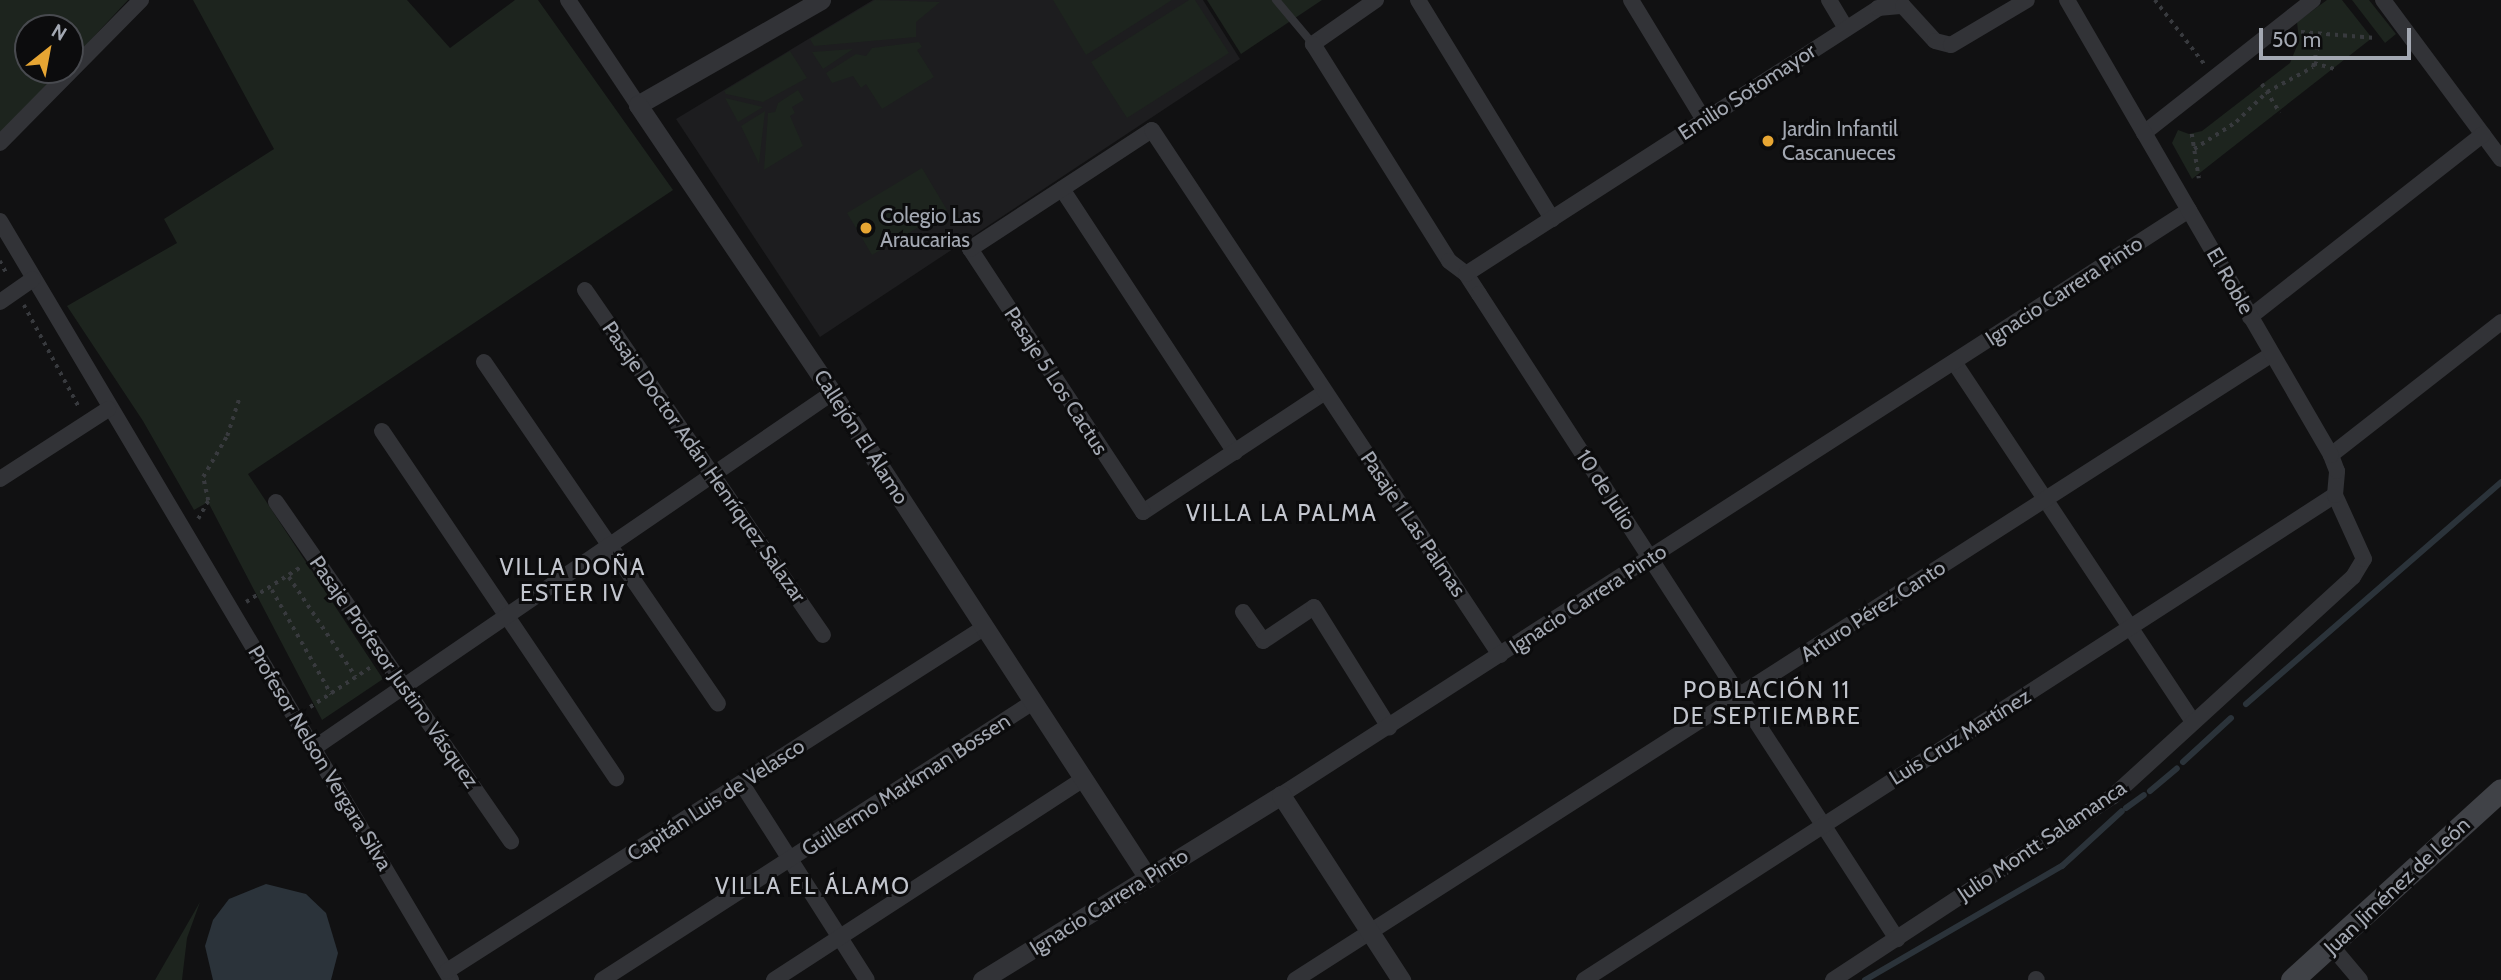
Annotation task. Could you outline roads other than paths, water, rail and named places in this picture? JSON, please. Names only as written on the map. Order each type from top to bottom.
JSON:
[{"type":"main road","name":"Juan Jiménez de León","points":[[2292,980],[2333,947],[2501,790]]},
{"type":"street","points":[[0,143],[141,0]]},
{"type":"street","name":"Callejón El Álamo","points":[[568,0],[832,393],[1148,878]]},
{"type":"street","points":[[638,105],[821,0]]},
{"type":"street","points":[[1313,44],[1376,0]]},
{"type":"street","points":[[1418,0],[1552,219]]},
{"type":"street","points":[[1631,0],[1704,120]]},
{"type":"street","points":[[1829,0],[1846,28]]},
{"type":"street","name":"Emilio Sotomayor","points":[[1466,274],[1846,28],[1886,5],[1903,6],[1935,41],[1951,45],[2027,0]]},
{"type":"street","name":"El Roble","points":[[2067,0],[2330,455],[2337,471],[2335,495],[2364,553],[2359,570]]},
{"type":"street","points":[[2144,133],[2312,0]]},
{"type":"street","points":[[2382,0],[2501,159]]},
{"type":"street","name":"10 de Julio","points":[[1313,44],[1449,261],[1466,274],[1897,939]]},
{"type":"street","name":"Pasaje 1 Las Palmas","points":[[1062,190],[1152,130],[1500,655]]},
{"type":"street","points":[[2250,317],[2483,134]]},
{"type":"street","points":[[1062,190],[1235,452],[1325,392]]},
{"type":"street","name":"Pasaje 5 Los Cactus","points":[[1062,190],[970,249],[1143,512],[1235,452]]},
{"type":"street","name":"Ignacio Carrera Pinto","points":[[982,980],[1389,727],[2189,210]]},
{"type":"street","name":"Profesor Nelson Vergara Silva","points":[[0,221],[108,409],[189,537],[449,976]]},
{"type":"street","points":[[0,302],[33,279]]},
{"type":"street","name":"Pasaje Doctor Adán Henríquez Salazar","points":[[586,290],[823,635]]},
{"type":"street","points":[[2330,455],[2501,322]]},
{"type":"street","name":"Arturo Pérez Canto","points":[[1295,980],[2272,354]]},
{"type":"street","points":[[484,362],[718,704]]},
{"type":"street","points":[[1954,362],[2048,499],[2193,722]]},
{"type":"street","points":[[314,748],[832,393]]},
{"type":"street","points":[[0,479],[108,409]]},
{"type":"street","points":[[382,431],[616,778]]},
{"type":"street","name":"Luis Cruz Martínez","points":[[1584,980],[2335,495]]},
{"type":"street","name":"Pasaje Profesor Justino Vásquez","points":[[276,502],[511,842]]},
{"type":"street","name":"Julio Montt Salamanca","points":[[1833,980],[2112,797],[2359,570]]},
{"type":"street","points":[[1243,612],[1263,641],[1314,607],[1389,727]]},
{"type":"street","name":"Capitán Luis de Velasco","points":[[449,976],[985,627]]},
{"type":"street","name":"Guillermo Markman Bossen","points":[[601,980],[1033,702]]},
{"type":"street","points":[[774,980],[1084,779]]},
{"type":"street","points":[[742,784],[867,980]]},
{"type":"street","points":[[1281,795],[1401,980]]},
{"type":"street","points":[[2333,947],[2360,980]]},
{"type":"lane","points":[[1276,0],[1313,44]]},
{"type":"waterway","points":[[2246,704],[2501,482]]},
{"type":"waterway","points":[[2183,762],[2231,718]]},
{"type":"waterway","points":[[2150,791],[2177,768]]},
{"type":"waterway","points":[[2126,808],[2144,795]]},
{"type":"waterway","points":[[1865,980],[2062,866],[2122,811]]},
{"type":"place","name":"Jardin Infantil Cascanueces","points":[[1768,141]]},
{"type":"place","name":"Colegio Las Araucarias","points":[[866,228]]},
{"type":"district","name":"VILLA LA PALMA","points":[[1282,513]]},
{"type":"district","name":"VILLA DOÑA ESTER IV","points":[[573,580]]},
{"type":"district","name":"POBLACIÓN 11 DE SEPTIEMBRE","points":[[1767,703]]},
{"type":"district","name":"VILLA EL ÁLAMO","points":[[813,886]]}]
